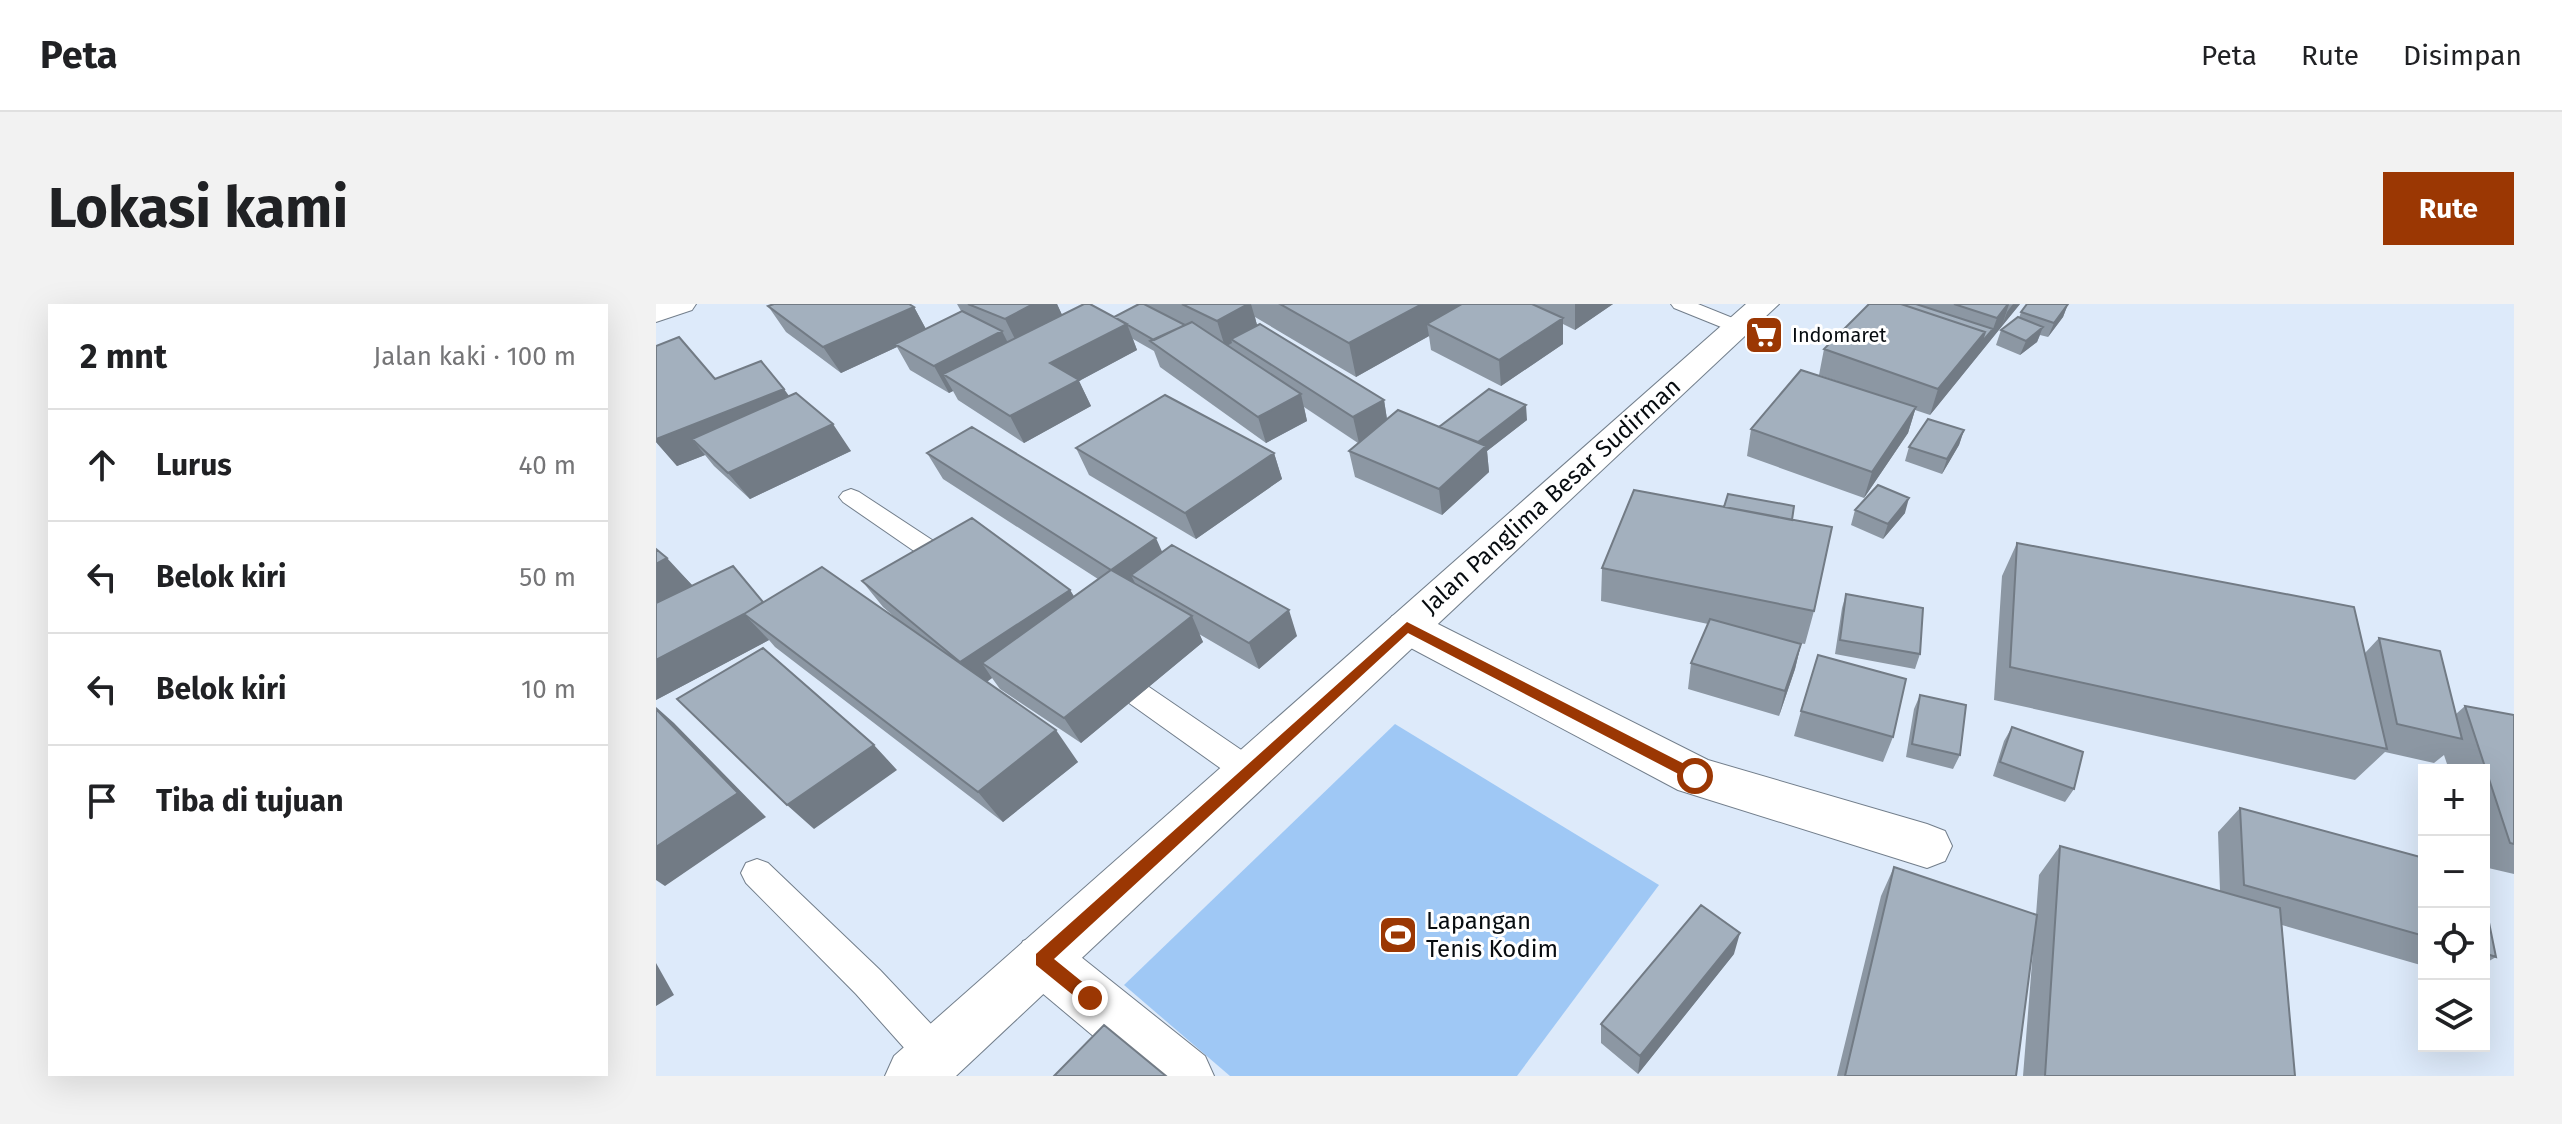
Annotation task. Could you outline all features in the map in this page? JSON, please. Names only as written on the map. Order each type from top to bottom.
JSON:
[{"type":"main road","points":[[656,313],[681,304]]},
{"type":"main road","name":"Jalan Panglima Besar Sudirman","points":[[925,1066],[1751,316]]},
{"type":"main road","points":[[1407,627],[1695,776],[1927,846]]},
{"type":"main road","points":[[1042,959],[1185,1076]]},
{"type":"lane","points":[[1681,304],[1751,316]]},
{"type":"lane","points":[[851,497],[952,565]]},
{"type":"lane","points":[[1139,695],[1248,771]]},
{"type":"lane","points":[[757,873],[868,982],[925,1066]]},
{"type":"shaded area","name":"Lapangan Tenis Kodim","points":[[1395,724],[1659,885],[1517,1076],[1230,1076],[1124,985]]},
{"type":"building","points":[[909,304],[914,307],[823,347],[768,306]]},
{"type":"building","points":[[968,304],[1033,304],[1005,319]]},
{"type":"building","points":[[1084,304],[1090,304],[1127,324],[1050,363],[1079,380],[1010,416],[943,374]]},
{"type":"building","points":[[1139,304],[1185,325],[1154,340],[1114,317]]},
{"type":"building","points":[[1182,304],[1248,304],[1217,321]]},
{"type":"building","points":[[1280,304],[1422,304],[1349,343]]},
{"type":"building","points":[[1462,304],[1532,304],[1563,318],[1499,360],[1427,324]]},
{"type":"building","points":[[1869,304],[1901,304],[1985,332],[1938,389],[1824,349]]},
{"type":"building","points":[[1901,304],[1916,304],[1993,329],[1981,343],[1985,332]]},
{"type":"building","points":[[1954,304],[2008,304],[1997,318]]},
{"type":"building","points":[[2027,304],[2068,304],[2054,323],[2021,312]]},
{"type":"building","points":[[962,311],[1002,331],[934,366],[895,344]]},
{"type":"building","points":[[2018,317],[2043,327],[2026,341],[2001,330]]},
{"type":"building","points":[[1192,322],[1301,394],[1258,417],[1150,341]]},
{"type":"building","points":[[1260,324],[1384,400],[1353,417],[1231,339]]},
{"type":"building","points":[[679,337],[715,379],[761,361],[784,389],[656,439],[656,346]]},
{"type":"building","points":[[1801,370],[1916,407],[1872,472],[1751,429]]},
{"type":"building","points":[[1489,389],[1526,405],[1478,442],[1439,427]]},
{"type":"building","points":[[796,393],[833,424],[728,473],[692,439]]},
{"type":"building","points":[[1165,395],[1274,453],[1185,513],[1076,448]]},
{"type":"building","points":[[1398,410],[1486,446],[1439,489],[1349,451]]},
{"type":"building","points":[[1928,419],[1964,430],[1947,459],[1909,447]]},
{"type":"building","points":[[972,427],[1156,538],[1111,570],[927,453]]},
{"type":"building","points":[[1878,485],[1909,498],[1888,524],[1855,510]]},
{"type":"building","points":[[1634,490],[1832,527],[1814,611],[1602,568]]},
{"type":"building","points":[[1728,494],[1794,506],[1792,520],[1724,507]]},
{"type":"building","points":[[972,518],[1070,590],[960,662],[862,581]]},
{"type":"building","points":[[2017,543],[2354,607],[2387,749],[2010,667]]},
{"type":"building","points":[[1172,545],[1289,610],[1249,643],[1131,575]]},
{"type":"building","points":[[656,549],[667,558],[656,564]]},
{"type":"building","points":[[733,566],[763,602],[656,660],[656,603]]},
{"type":"building","points":[[822,567],[1056,730],[978,792],[744,614]]},
{"type":"building","points":[[1111,570],[1192,616],[1064,718],[982,663]]},
{"type":"building","points":[[1846,594],[1923,608],[1920,654],[1840,640]]},
{"type":"building","points":[[1710,619],[1801,644],[1785,691],[1691,663]]},
{"type":"building","points":[[2379,638],[2440,651],[2462,739],[2397,724]]},
{"type":"building","points":[[763,648],[874,745],[787,805],[677,699]]},
{"type":"building","points":[[1818,655],[1906,679],[1893,737],[1801,711]]},
{"type":"building","points":[[1920,695],[1966,705],[1960,755],[1912,744]]},
{"type":"building","points":[[2465,706],[2514,715],[2514,844],[2510,843],[2490,782],[2490,764],[2484,764]]},
{"type":"building","points":[[656,709],[738,793],[656,847]]},
{"type":"building","points":[[2012,727],[2083,752],[2074,789],[2000,762]]},
{"type":"building","points":[[2240,808],[2418,856],[2418,934],[2244,885]]},
{"type":"building","points":[[2060,846],[2280,908],[2295,1076],[2045,1076]]},
{"type":"building","points":[[1894,867],[2037,915],[2016,1076],[1845,1076]]},
{"type":"building","points":[[1701,905],[1740,933],[1640,1056],[1601,1024]]},
{"type":"building","points":[[2490,928],[2496,957],[2490,955]]},
{"type":"building","points":[[1104,1025],[1166,1076],[1054,1076]]},
{"type":"place","name":"Indomaret","points":[[1764,335]]},
{"type":"place","name":"Lapangan Tenis Kodim","points":[[1398,935]]},
{"type":"route","points":[[1090,998],[1042,959],[1407,627],[1695,776]]}]
